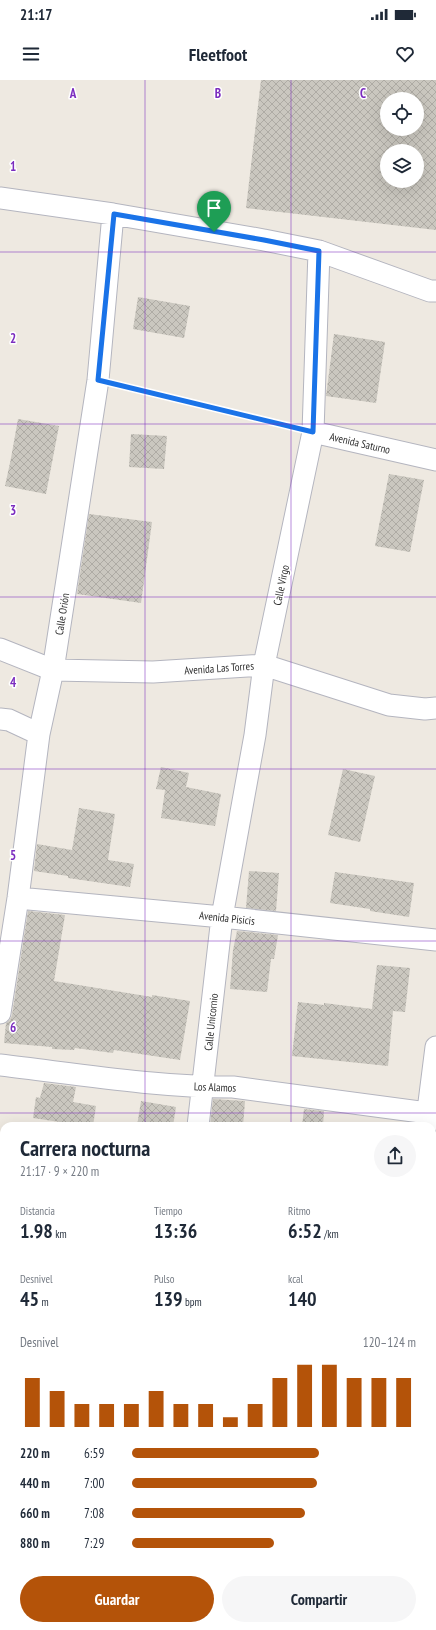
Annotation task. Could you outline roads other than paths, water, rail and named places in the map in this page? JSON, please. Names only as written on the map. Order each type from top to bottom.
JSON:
[{"type":"street","points":[[0,198],[114,214],[319,251],[430,291],[436,291]]},
{"type":"street","name":"Calle Orión","points":[[0,1013],[18,898],[39,734],[53,670],[98,380],[114,214]]},
{"type":"street","name":"Calle Virgo","points":[[222,917],[255,735],[264,665],[313,432],[319,251]]},
{"type":"street","name":"Avenida Saturno","points":[[313,432],[436,460]]},
{"type":"street","name":"Avenida Las Torres","points":[[0,650],[53,670],[153,672],[264,665],[389,705],[425,709],[436,708]]},
{"type":"street","points":[[3,717],[39,734]]},
{"type":"street","name":"Avenida Pisicis","points":[[18,898],[222,917],[436,940]]},
{"type":"street","name":"Calle Unicornio","points":[[199,1122],[204,1087],[222,917]]},
{"type":"street","points":[[430,1118],[436,1047]]},
{"type":"street","name":"Los Alamos","points":[[0,1065],[162,1084],[204,1087],[233,1086],[430,1118]]}]
